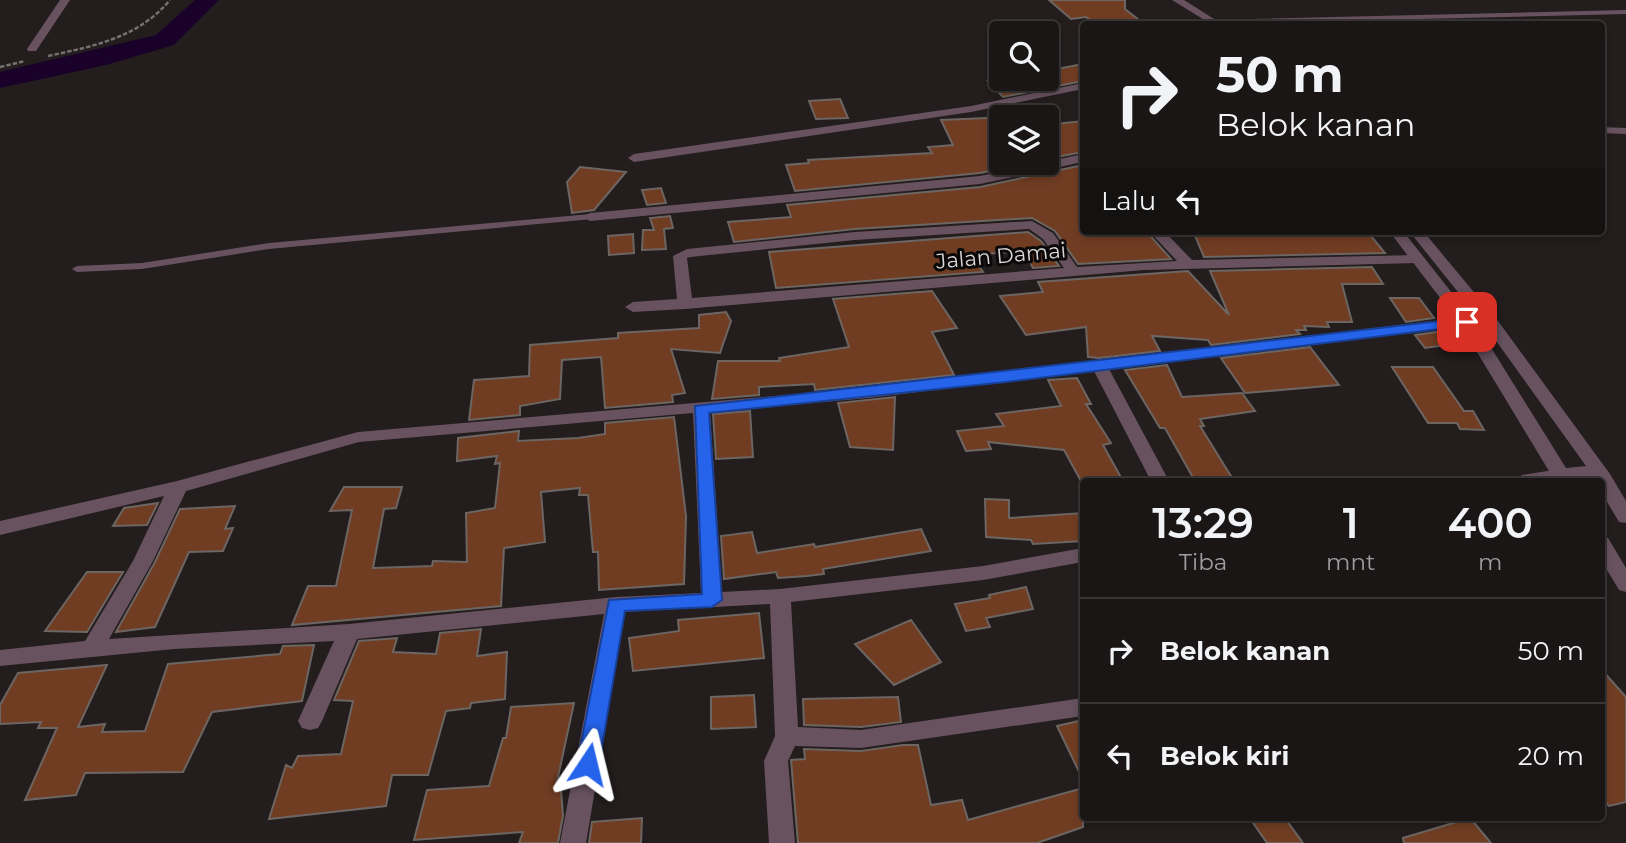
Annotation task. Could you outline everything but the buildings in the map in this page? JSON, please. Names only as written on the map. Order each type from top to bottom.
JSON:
[{"type":"street","points":[[32,49],[65,0]]},
{"type":"street","points":[[1164,0],[1205,21]]},
{"type":"street","points":[[1177,0],[1207,21]]},
{"type":"street","points":[[634,158],[971,109],[1080,87]]},
{"type":"street","points":[[590,217],[980,180],[1080,159]]},
{"type":"street","points":[[685,304],[679,263],[680,256],[687,253],[855,236],[1032,225],[1048,236],[1073,271]]},
{"type":"street","points":[[1160,235],[1187,263]]},
{"type":"street","points":[[1399,235],[1467,322],[1562,478],[1598,470]]},
{"type":"street","points":[[1419,235],[1492,324],[1603,478]]},
{"type":"street","name":"Jalan Damai","points":[[633,307],[1187,263],[1416,259]]},
{"type":"street","points":[[0,528],[178,487],[358,438],[701,409],[1100,366],[1467,322]]},
{"type":"street","points":[[1100,366],[1158,478]]},
{"type":"street","points":[[701,409],[712,600]]},
{"type":"street","points":[[1605,482],[1626,517]]},
{"type":"street","points":[[92,649],[143,561],[178,487]]},
{"type":"street","points":[[1605,551],[1626,585]]},
{"type":"street","points":[[0,658],[174,641],[349,632],[616,605],[780,596],[983,573],[1080,556]]},
{"type":"street","points":[[780,596],[787,736],[776,761],[782,843]]},
{"type":"street","points":[[573,843],[616,605]]},
{"type":"street","points":[[310,721],[349,632]]},
{"type":"street","points":[[787,736],[862,739],[1080,707]]},
{"type":"lane","points":[[1330,21],[1626,12]]},
{"type":"lane","points":[[1605,130],[1626,131]]},
{"type":"lane","points":[[77,269],[142,266],[269,246],[590,217]]},
{"type":"path","points":[[40,57],[121,39],[161,14],[170,0]]},
{"type":"path","points":[[0,67],[27,61]]},
{"type":"waterway","points":[[0,80],[106,57],[165,40],[208,0]]},
{"type":"route","points":[[588,764],[616,605],[712,600],[701,409],[868,393],[1467,322]]}]
